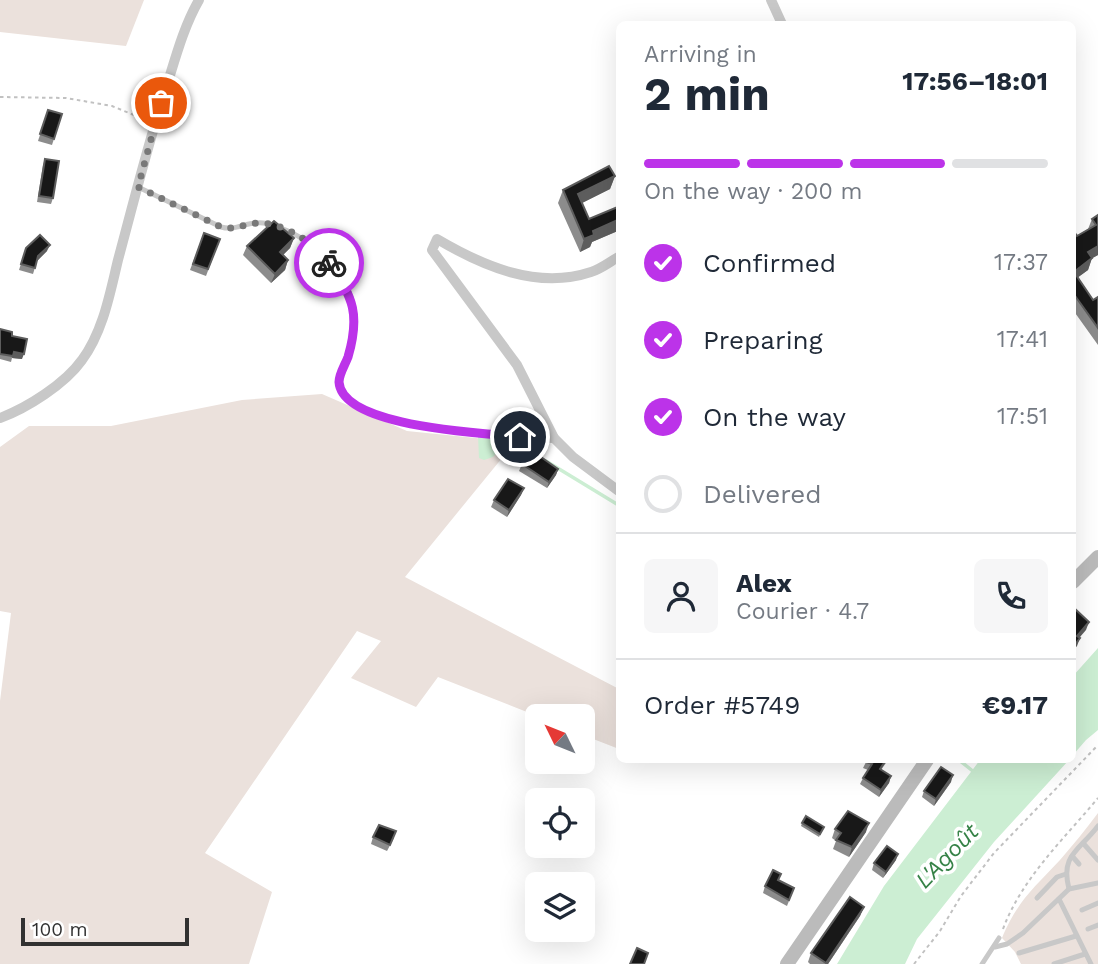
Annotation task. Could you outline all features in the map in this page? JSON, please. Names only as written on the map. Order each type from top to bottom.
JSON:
[{"type":"main road","points":[[1076,579],[1098,557]]},
{"type":"main road","points":[[787,964],[925,763]]},
{"type":"street","points":[[1,418],[40,398],[84,358],[105,309],[154,124],[189,17],[199,0]]},
{"type":"street","points":[[771,0],[781,21]]},
{"type":"street","points":[[616,258],[592,272],[555,280],[511,273],[470,258],[437,239],[432,250],[517,365],[554,438],[573,457],[616,489]]},
{"type":"street","points":[[520,437],[554,438]]},
{"type":"lane","points":[[138,187],[230,229],[256,222],[270,224],[304,239],[323,253],[345,284],[356,317],[354,334],[338,379],[341,390],[367,412],[428,429],[520,437]]},
{"type":"lane","points":[[1069,890],[1065,869],[1072,856],[1097,830]]},
{"type":"lane","points":[[1083,844],[1098,860]]},
{"type":"lane","points":[[1072,856],[1079,864]]},
{"type":"lane","points":[[1037,898],[1057,877],[1066,874]]},
{"type":"lane","points":[[995,947],[1007,944],[1023,933],[1069,890],[1098,883]]},
{"type":"lane","points":[[1059,898],[1091,964]]},
{"type":"lane","points":[[1082,910],[1098,903]]},
{"type":"lane","points":[[1088,929],[1098,925]]},
{"type":"lane","points":[[1019,953],[1076,936]]},
{"type":"lane","points":[[982,964],[999,938]]},
{"type":"lane","points":[[1054,964],[1085,954]]},
{"type":"path","points":[[0,97],[66,98],[112,106],[154,124]]},
{"type":"path","points":[[914,964],[994,853],[1098,745]]},
{"type":"path","points":[[999,938],[1013,906],[1033,874],[1098,798]]},
{"type":"shaded area","points":[[0,0],[144,0],[126,46],[0,32]]},
{"type":"shaded area","points":[[322,394],[407,431],[515,442],[405,577],[616,687],[616,748],[595,740],[595,704],[525,704],[525,711],[438,677],[416,707],[351,678],[381,641],[357,631],[205,853],[272,892],[249,964],[0,964],[0,701],[11,613],[0,611],[0,447],[29,426],[111,426],[242,400]]},
{"type":"shaded area","points":[[1098,813],[1098,964],[1021,964],[1015,952],[1002,938],[1008,925],[1027,896]]},
{"type":"water","points":[[478,436],[506,442],[493,457],[484,460],[479,458]]},
{"type":"water","points":[[1098,648],[1098,730],[1076,752],[1076,673]]},
{"type":"water","name":"L'Agoût","points":[[978,763],[1066,763],[994,842],[917,939],[905,964],[837,964],[884,886]]},
{"type":"building","points":[[48,110],[62,114],[54,139],[40,134]]},
{"type":"building","points":[[45,159],[59,161],[53,198],[39,196]]},
{"type":"building","points":[[609,166],[615,176],[578,194],[589,219],[616,208],[616,221],[593,231],[594,235],[584,239],[563,190]]},
{"type":"building","points":[[1098,215],[1098,246],[1088,252],[1092,258],[1076,270],[1076,234],[1096,225],[1092,219]]},
{"type":"building","points":[[274,221],[294,238],[280,252],[288,260],[275,274],[247,246]]},
{"type":"building","points":[[204,233],[220,239],[208,269],[193,264]]},
{"type":"building","points":[[40,235],[50,245],[38,256],[35,268],[21,264],[26,248]]},
{"type":"building","points":[[1076,275],[1093,300],[1098,297],[1098,328],[1076,297]]},
{"type":"building","points":[[0,329],[12,332],[12,336],[27,339],[24,354],[0,354]]},
{"type":"building","points":[[531,450],[558,469],[549,482],[522,464]]},
{"type":"building","points":[[508,479],[524,488],[509,510],[494,500]]},
{"type":"building","points":[[1076,610],[1089,622],[1077,636],[1080,638],[1076,643]]},
{"type":"building","points":[[869,763],[884,763],[880,769],[891,776],[881,790],[863,778],[872,764]]},
{"type":"building","points":[[941,767],[953,775],[936,799],[924,791]]},
{"type":"building","points":[[848,811],[869,823],[852,847],[836,840],[841,833],[835,829]]},
{"type":"building","points":[[806,816],[824,827],[820,834],[802,823]]},
{"type":"building","points":[[379,825],[396,831],[390,845],[373,837]]},
{"type":"building","points":[[887,846],[898,854],[886,872],[874,863]]},
{"type":"building","points":[[773,870],[781,874],[778,880],[794,888],[789,900],[765,886]]},
{"type":"building","points":[[850,897],[864,907],[826,963],[811,953]]},
{"type":"building","points":[[637,948],[648,953],[644,964],[630,964]]},
{"type":"waterway","points":[[506,442],[533,455]]},
{"type":"waterway","points":[[546,461],[616,504]]},
{"type":"waterway","points":[[963,763],[974,772]]},
{"type":"way so far","points":[[161,103],[138,187],[221,227],[230,229],[256,222],[270,224],[304,239],[323,253],[329,263]]},
{"type":"route","points":[[329,263],[345,284],[356,317],[347,360],[338,379],[341,390],[350,400],[367,412],[428,429],[520,437]]}]
